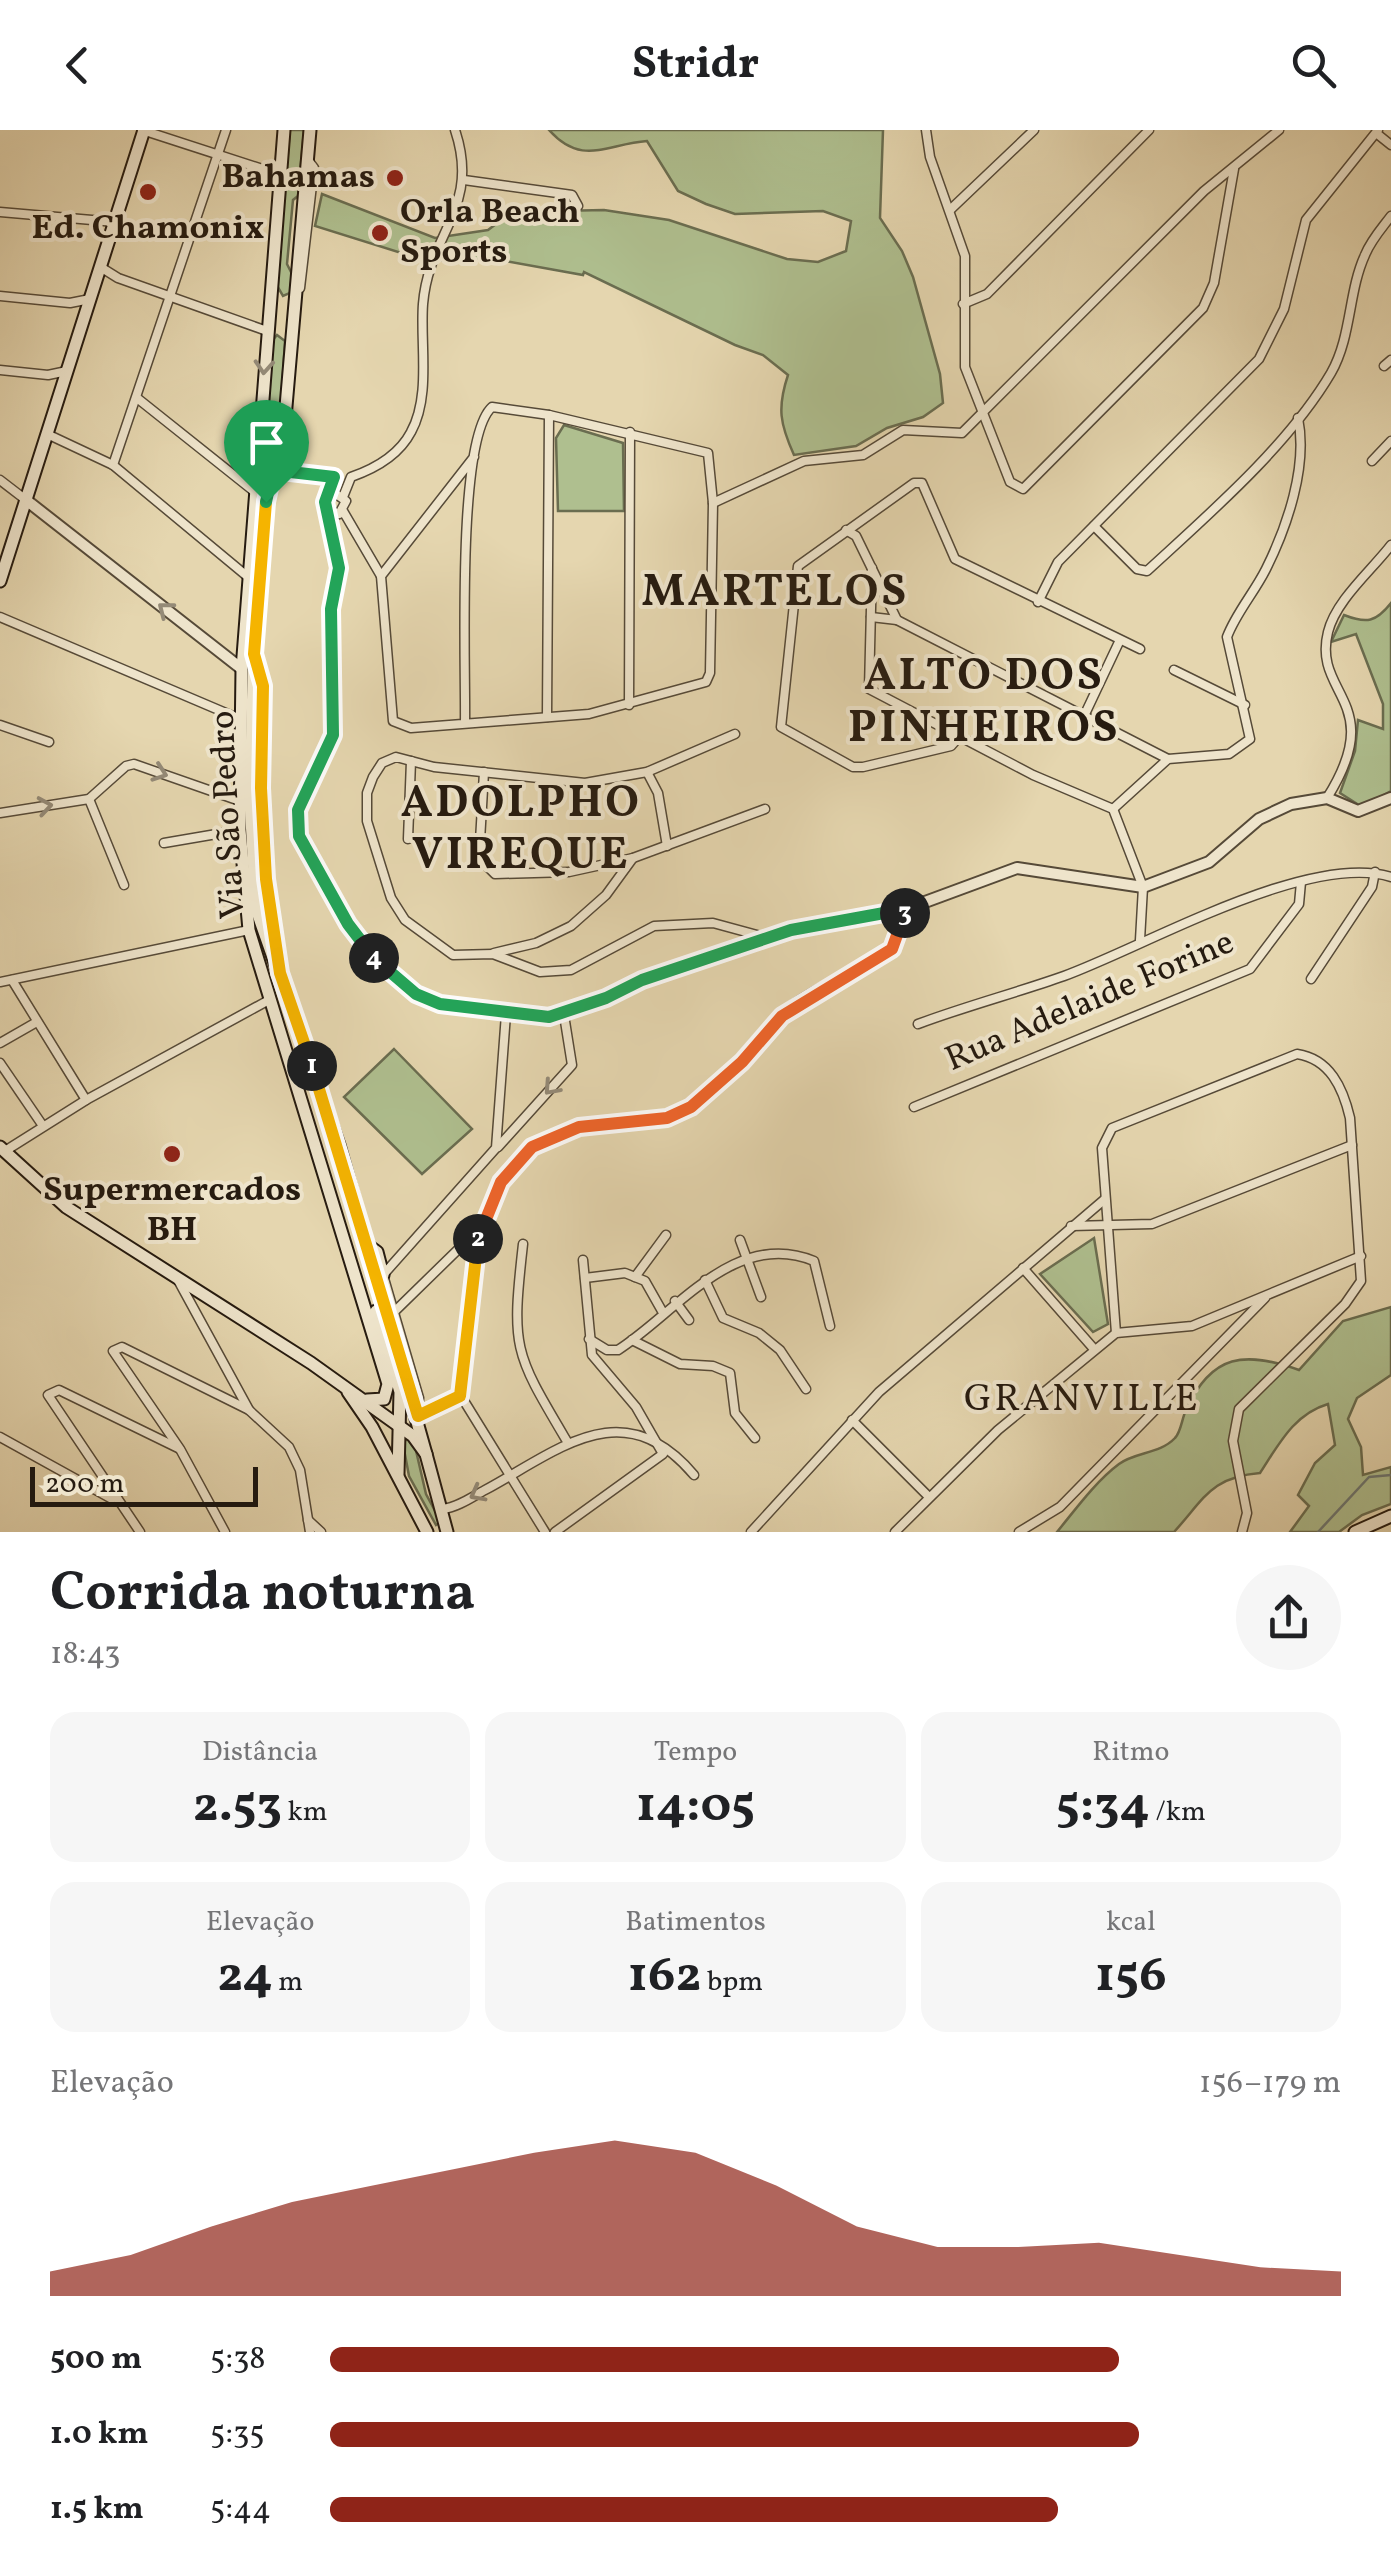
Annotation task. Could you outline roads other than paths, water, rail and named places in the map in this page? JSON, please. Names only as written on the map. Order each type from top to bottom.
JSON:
[{"type":"main road","points":[[0,581],[100,274],[142,130]]},
{"type":"main road","points":[[284,130],[242,669],[240,830],[249,930],[268,1000],[342,1223],[388,1384],[384,1398],[366,1400]]},
{"type":"main road","name":"Via São Pedro","points":[[310,130],[284,425],[266,502],[254,654],[250,801],[256,909],[334,1132],[445,1521]]},
{"type":"main road","points":[[270,294],[280,302],[295,296]]},
{"type":"main road","points":[[266,331],[282,332],[287,339],[284,425]]},
{"type":"main road","points":[[268,1000],[285,1003],[302,1052],[308,1056]]},
{"type":"main road","points":[[298,1088],[320,1140],[331,1141],[334,1132]]},
{"type":"main road","points":[[2,1149],[66,1207],[366,1400],[400,1426],[426,1454]]},
{"type":"main road","points":[[342,1223],[358,1248],[395,1376],[400,1426],[398,1474]]},
{"type":"main road","points":[[366,1244],[377,1252],[384,1276]]},
{"type":"main road","points":[[343,1385],[398,1474],[427,1532]]},
{"type":"main road","points":[[406,1490],[432,1529],[445,1521]]},
{"type":"main road","points":[[1355,1532],[1391,1516]]},
{"type":"street","points":[[142,130],[281,176]]},
{"type":"street","points":[[113,465],[226,130]]},
{"type":"street","points":[[273,470],[351,477],[373,469],[411,432],[420,406],[428,267],[448,230],[464,180],[465,164],[455,130]]},
{"type":"street","points":[[926,130],[930,157],[965,256],[965,367],[1010,482],[1022,489],[1204,308],[1214,283],[1234,169]]},
{"type":"street","points":[[951,210],[1034,130]]},
{"type":"street","points":[[964,304],[987,294],[1149,130]]},
{"type":"street","points":[[712,504],[804,460],[864,455],[903,430],[962,433],[1204,191],[1279,130]]},
{"type":"street","points":[[1038,602],[1058,562],[1258,359],[1284,310],[1306,220],[1377,131],[1391,145]]},
{"type":"street","points":[[464,180],[572,195],[578,206]]},
{"type":"street","points":[[0,212],[116,222]]},
{"type":"street","points":[[1094,526],[1138,569],[1147,571],[1298,418],[1332,370],[1345,339],[1365,253],[1391,216]]},
{"type":"street","points":[[93,222],[111,238]]},
{"type":"street","points":[[100,274],[266,331]]},
{"type":"street","points":[[0,296],[70,302],[91,298]]},
{"type":"street","points":[[70,302],[86,314]]},
{"type":"street","points":[[0,370],[48,375],[67,371]]},
{"type":"street","points":[[48,375],[62,386]]},
{"type":"street","points":[[137,398],[256,492]]},
{"type":"street","points":[[326,509],[341,513],[359,532],[381,576],[393,720],[411,728],[629,705],[709,678],[712,504],[708,453],[549,415],[492,407],[486,413],[467,500],[466,722]]},
{"type":"street","points":[[547,716],[549,415]]},
{"type":"street","points":[[871,617],[898,620],[1168,758],[1228,754],[1244,746],[1251,729],[1227,638],[1265,571],[1285,520],[1301,450],[1298,418]]},
{"type":"street","points":[[629,705],[630,432]]},
{"type":"street","points":[[47,434],[113,465],[248,577]]},
{"type":"street","points":[[1372,462],[1391,441]]},
{"type":"street","points":[[381,576],[474,457]]},
{"type":"street","points":[[334,477],[326,509],[339,568],[331,609],[333,735],[298,810],[299,836],[348,924],[370,954],[402,984],[440,1004],[506,1014],[564,1016],[642,980],[791,930],[906,909],[1017,868],[1143,887],[1209,862],[1272,812],[1327,798],[1358,811],[1391,798]]},
{"type":"street","points":[[334,536],[351,477]]},
{"type":"street","points":[[0,480],[242,669]]},
{"type":"street","points":[[958,738],[952,746],[863,767],[782,730],[796,571],[914,482],[922,483],[955,559],[1140,649]]},
{"type":"street","points":[[329,496],[343,497]]},
{"type":"street","points":[[846,530],[856,536],[898,620]]},
{"type":"street","points":[[1327,798],[1348,758],[1353,722],[1327,658],[1327,635],[1339,609],[1391,545]]},
{"type":"street","points":[[872,568],[869,689],[958,738],[1113,809],[1143,887],[1140,940]]},
{"type":"street","points":[[872,593],[884,594]]},
{"type":"street","points":[[0,617],[240,718]]},
{"type":"street","points":[[1085,714],[1119,642]]},
{"type":"street","points":[[1174,670],[1246,706]]},
{"type":"street","points":[[0,725],[50,742]]},
{"type":"street","points":[[633,858],[606,895],[571,926],[536,943],[464,957],[440,950],[405,920],[390,898],[367,821],[366,793],[382,762],[396,757],[586,783],[647,772],[735,734]]},
{"type":"street","points":[[1113,809],[1168,758]]},
{"type":"street","points":[[408,839],[410,761]]},
{"type":"street","points":[[0,813],[89,799],[126,766],[134,764],[240,801]]},
{"type":"street","points":[[484,772],[480,858],[495,874],[569,872],[633,858],[765,809]]},
{"type":"street","points":[[647,772],[658,793],[666,846]]},
{"type":"street","points":[[89,799],[124,885]]},
{"type":"street","points":[[164,843],[240,830]]},
{"type":"street","points":[[1312,979],[1372,887],[1375,872]]},
{"type":"street","points":[[918,1024],[1066,975],[1140,940],[1302,882],[1375,872],[1391,877]]},
{"type":"street","name":"Rua Adelaide Forine","points":[[914,1107],[1250,970],[1300,904],[1302,882]]},
{"type":"street","points":[[544,1532],[460,1396],[479,1229],[501,1182],[532,1147],[579,1127],[667,1118],[691,1107],[742,1062],[782,1016],[892,949],[906,909]]},
{"type":"street","points":[[493,954],[540,972],[571,970],[654,926],[713,923],[768,938]]},
{"type":"street","points":[[0,982],[249,930]]},
{"type":"street","points":[[12,980],[86,1100]]},
{"type":"street","points":[[2,1149],[268,1000]]},
{"type":"street","points":[[496,1148],[506,1014]]},
{"type":"street","points":[[460,1396],[418,1416],[419,1398],[384,1276],[572,1065],[564,1016]]},
{"type":"street","points":[[0,1044],[35,1023]]},
{"type":"street","points":[[1116,1333],[1102,1148],[1112,1128],[1298,1054],[1324,1065],[1345,1095],[1361,1281],[1345,1304],[1239,1409],[1233,1440],[1247,1514],[1242,1532]]},
{"type":"street","points":[[0,1062],[43,1126]]},
{"type":"street","points":[[1072,1226],[1152,1224],[1352,1145]]},
{"type":"street","points":[[751,1532],[852,1420],[1104,1199]]},
{"type":"street","points":[[394,1312],[479,1229]]},
{"type":"street","points":[[635,1277],[666,1236]]},
{"type":"street","points":[[740,1240],[745,1262],[761,1296]]},
{"type":"street","points":[[523,1244],[514,1323],[517,1348],[523,1367],[568,1443]]},
{"type":"street","points":[[588,1338],[607,1350],[632,1340],[705,1280],[745,1262],[780,1254],[814,1262],[830,1326]]},
{"type":"street","points":[[896,1532],[928,1496],[1116,1333],[1174,1331],[1361,1256]]},
{"type":"street","points":[[582,1260],[592,1355],[636,1406],[661,1450]]},
{"type":"street","points":[[1023,1268],[1094,1349]]},
{"type":"street","points":[[584,1278],[626,1273],[645,1280],[662,1312]]},
{"type":"street","points":[[176,1276],[249,1410]]},
{"type":"street","points":[[705,1280],[723,1318],[759,1334],[780,1350],[806,1389]]},
{"type":"street","points":[[1020,1532],[1060,1507],[1269,1294]]},
{"type":"street","points":[[675,1301],[689,1320]]},
{"type":"street","points":[[632,1340],[680,1364],[714,1366],[730,1373],[735,1413],[754,1438]]},
{"type":"street","points":[[225,1532],[180,1449],[113,1351],[122,1347],[249,1410],[289,1447],[300,1470],[310,1532]]},
{"type":"street","points":[[140,1532],[116,1502],[48,1395],[58,1390],[180,1449]]},
{"type":"street","points":[[852,1420],[928,1496]]},
{"type":"street","points":[[445,1521],[568,1443],[604,1430],[678,1456],[694,1475]]},
{"type":"street","points":[[0,1436],[116,1502]]},
{"type":"street","points":[[555,1532],[661,1450]]},
{"type":"street","points":[[308,1520],[321,1532]]},
{"type":"waterway","points":[[1318,1532],[1369,1477],[1391,1475]]},
{"type":"place","name":"Bahamas","points":[[395,178]]},
{"type":"place","name":"Ed. Chamonix","points":[[148,192]]},
{"type":"place","name":"Orla Beach Sports","points":[[380,233]]},
{"type":"place","name":"Supermercados BH","points":[[172,1154]]},
{"type":"district","name":"MARTELOS","points":[[775,593]]},
{"type":"district","name":"ALTO DOS PINHEIROS","points":[[984,703]]},
{"type":"district","name":"ADOLPHO VIREQUE","points":[[521,830]]},
{"type":"district","name":"GRANVILLE","points":[[1082,1400]]}]
